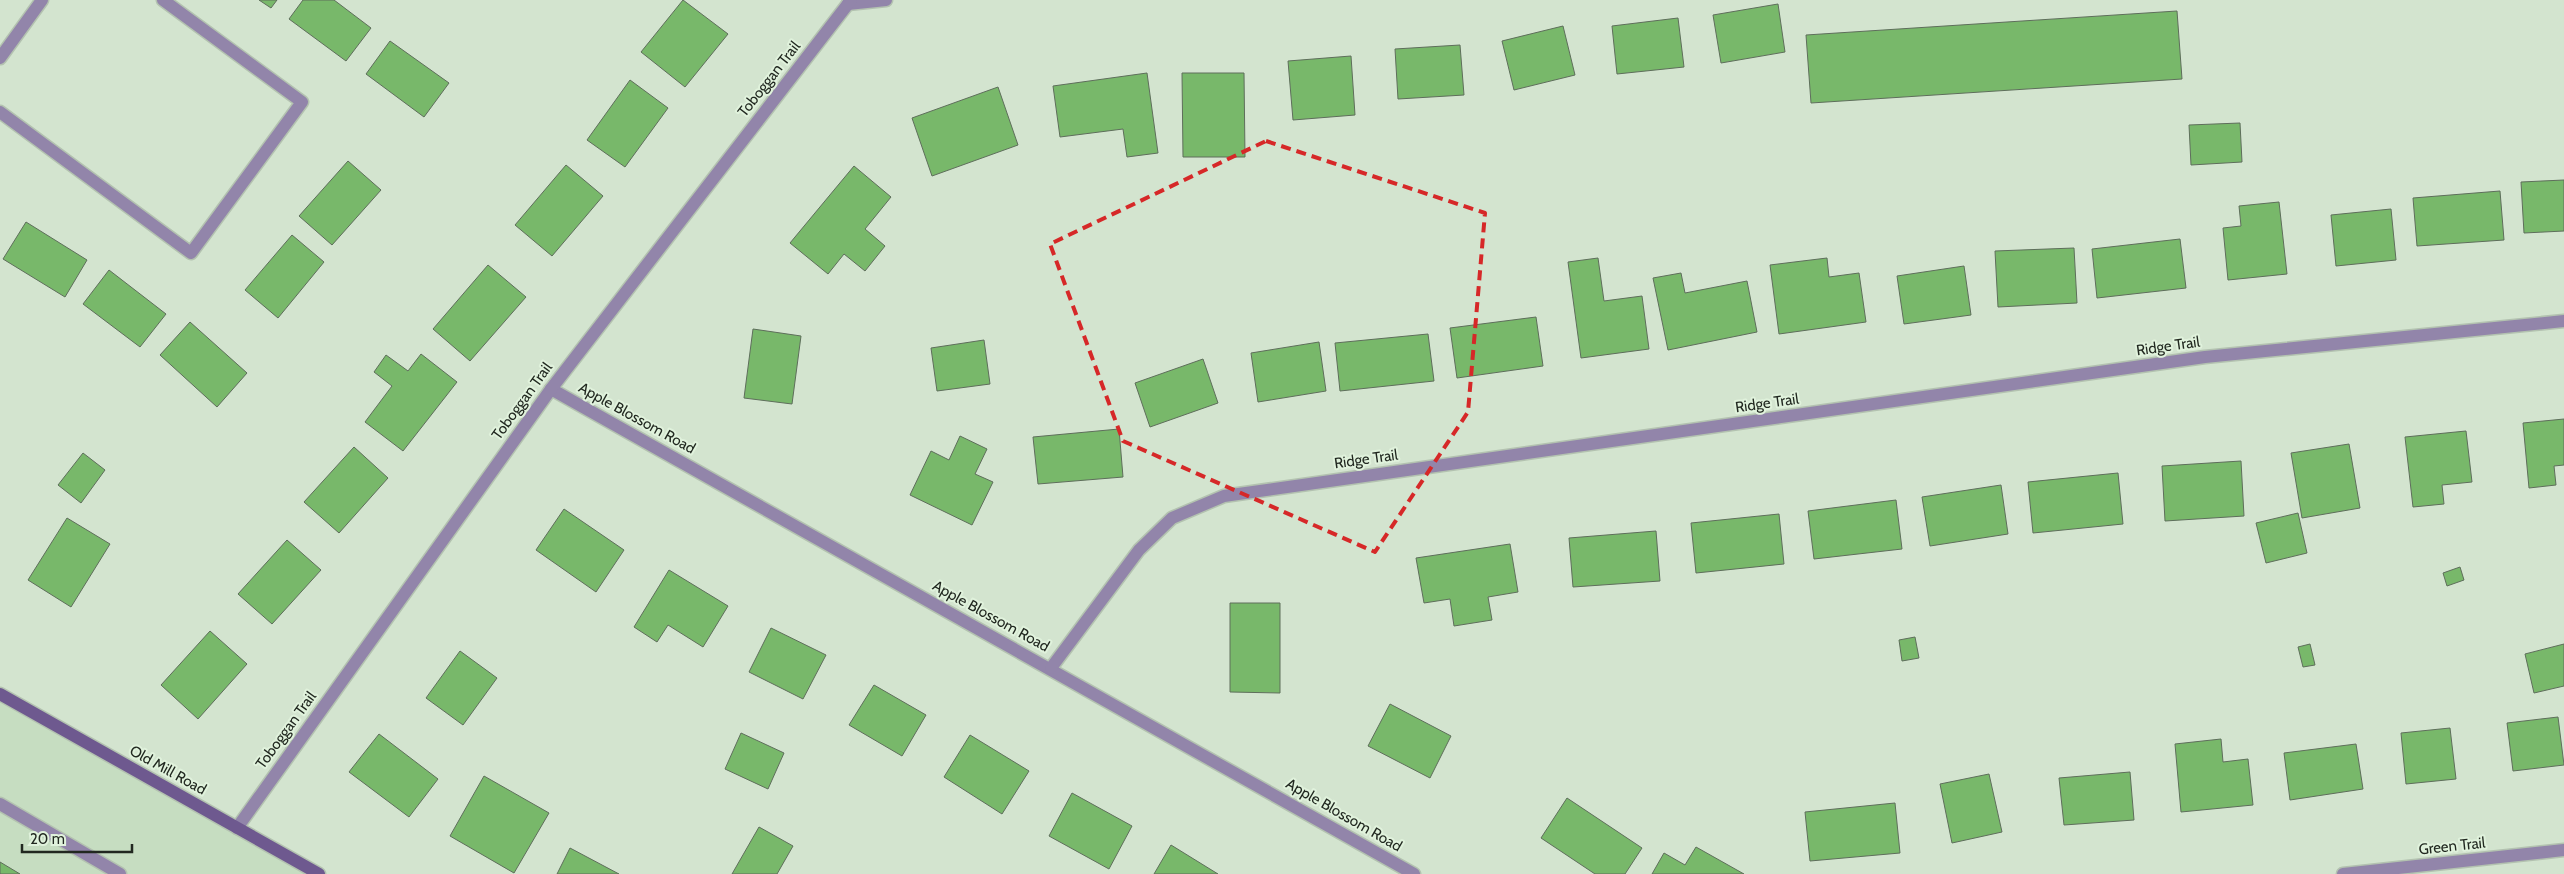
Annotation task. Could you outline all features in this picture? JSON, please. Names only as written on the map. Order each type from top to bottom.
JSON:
[{"type":"street","points":[[0,58],[42,0]]},
{"type":"street","points":[[0,112],[190,253],[302,102],[163,0]]},
{"type":"street","points":[[849,2],[886,0]]},
{"type":"street","name":"Toboggan Trail","points":[[237,828],[551,389],[849,2]]},
{"type":"street","name":"Ridge Trail","points":[[1051,668],[1139,550],[1172,518],[1224,496],[2205,357],[2564,322]]},
{"type":"street","name":"Apple Blossom Road","points":[[551,389],[1051,668],[1414,874]]},
{"type":"street","name":"Old Mill Road","points":[[0,694],[319,874]]},
{"type":"street","points":[[0,804],[120,874]]},
{"type":"street","name":"Green Trail","points":[[2343,874],[2564,850]]},
{"type":"highlighted area","points":[[1266,141],[1485,213],[1468,412],[1375,552],[1123,441],[1050,244]]},
{"type":"shaded area","points":[[0,694],[319,874],[0,874]]},
{"type":"building","points":[[259,0],[277,0],[271,8]]},
{"type":"building","points":[[303,0],[334,0],[371,28],[346,61],[289,19]]},
{"type":"building","points":[[683,0],[728,34],[685,87],[641,52]]},
{"type":"building","points":[[1778,4],[1785,52],[1721,63],[1713,15]]},
{"type":"building","points":[[2177,11],[2182,79],[1811,103],[1806,35]]},
{"type":"building","points":[[1678,18],[1684,67],[1617,74],[1612,26]]},
{"type":"building","points":[[1563,26],[1575,75],[1514,90],[1502,41]]},
{"type":"building","points":[[390,41],[449,83],[424,117],[366,74]]},
{"type":"building","points":[[1460,45],[1464,95],[1398,99],[1395,49]]},
{"type":"building","points":[[1351,56],[1355,115],[1293,120],[1288,61]]},
{"type":"building","points":[[1147,73],[1158,153],[1127,157],[1123,129],[1060,137],[1053,86]]},
{"type":"building","points":[[1182,73],[1244,73],[1245,157],[1183,157]]},
{"type":"building","points":[[630,80],[668,108],[625,167],[587,140]]},
{"type":"building","points":[[998,87],[1018,145],[932,176],[912,118]]},
{"type":"building","points":[[2240,123],[2242,162],[2191,165],[2189,125]]},
{"type":"building","points":[[348,161],[381,190],[332,245],[299,216]]},
{"type":"building","points":[[566,165],[603,196],[552,256],[515,225]]},
{"type":"building","points":[[854,166],[891,197],[865,229],[885,246],[865,271],[844,254],[828,274],[790,243]]},
{"type":"building","points":[[2564,180],[2564,231],[2524,233],[2521,182]]},
{"type":"building","points":[[2500,191],[2504,240],[2417,246],[2413,198]]},
{"type":"building","points":[[2279,202],[2287,274],[2228,280],[2223,228],[2241,226],[2239,206]]},
{"type":"building","points":[[2391,209],[2396,260],[2336,266],[2331,215]]},
{"type":"building","points":[[26,222],[87,260],[65,297],[3,259]]},
{"type":"building","points":[[292,235],[324,262],[278,318],[245,290]]},
{"type":"building","points":[[2180,239],[2186,288],[2097,298],[2092,249]]},
{"type":"building","points":[[2074,248],[2077,303],[1998,307],[1995,251]]},
{"type":"building","points":[[1598,258],[1604,301],[1642,296],[1649,349],[1581,358],[1568,262]]},
{"type":"building","points":[[1827,258],[1829,277],[1859,273],[1866,322],[1779,334],[1770,265]]},
{"type":"building","points":[[488,265],[526,297],[470,361],[433,329]]},
{"type":"building","points":[[1964,266],[1971,315],[1904,324],[1897,276]]},
{"type":"building","points":[[109,270],[166,314],[140,347],[83,304]]},
{"type":"building","points":[[1681,273],[1685,293],[1747,281],[1757,332],[1668,350],[1653,278]]},
{"type":"building","points":[[1536,317],[1543,366],[1457,378],[1450,328]]},
{"type":"building","points":[[190,322],[247,373],[217,407],[160,355]]},
{"type":"building","points":[[753,329],[801,336],[792,404],[744,398]]},
{"type":"building","points":[[1428,334],[1434,381],[1340,391],[1335,343]]},
{"type":"building","points":[[984,340],[990,384],[937,391],[931,348]]},
{"type":"building","points":[[1319,342],[1326,391],[1258,402],[1251,353]]},
{"type":"building","points":[[421,354],[457,382],[403,451],[365,422],[392,386],[374,372],[386,355],[408,371]]},
{"type":"building","points":[[1203,359],[1218,403],[1150,427],[1135,383]]},
{"type":"building","points":[[2564,419],[2564,465],[2554,466],[2556,485],[2529,488],[2523,423]]},
{"type":"building","points":[[1119,429],[1123,477],[1038,484],[1033,437]]},
{"type":"building","points":[[2466,431],[2472,482],[2442,485],[2444,504],[2413,507],[2405,437]]},
{"type":"building","points":[[960,436],[987,449],[975,474],[993,482],[972,525],[910,495],[931,451],[949,460]]},
{"type":"building","points":[[2349,444],[2360,508],[2302,518],[2291,453]]},
{"type":"building","points":[[354,447],[388,478],[339,533],[304,502]]},
{"type":"building","points":[[83,453],[105,470],[81,503],[58,485]]},
{"type":"building","points":[[2241,461],[2244,516],[2165,521],[2162,466]]},
{"type":"building","points":[[2118,473],[2123,524],[2033,533],[2028,482]]},
{"type":"building","points":[[2001,485],[2008,534],[1930,546],[1922,497]]},
{"type":"building","points":[[1896,500],[1902,549],[1814,559],[1808,511]]},
{"type":"building","points":[[564,509],[624,550],[596,592],[536,550]]},
{"type":"building","points":[[2298,513],[2307,553],[2266,563],[2256,523]]},
{"type":"building","points":[[1779,514],[1784,564],[1696,573],[1691,523]]},
{"type":"building","points":[[67,518],[110,544],[71,607],[28,580]]},
{"type":"building","points":[[1656,531],[1660,581],[1573,587],[1569,538]]},
{"type":"building","points":[[287,540],[321,570],[272,624],[238,594]]},
{"type":"building","points":[[1510,544],[1518,592],[1488,597],[1492,620],[1454,626],[1450,599],[1424,603],[1416,558]]},
{"type":"building","points":[[2460,567],[2464,580],[2447,586],[2443,573]]},
{"type":"building","points":[[669,570],[728,606],[703,647],[668,625],[657,642],[634,627]]},
{"type":"building","points":[[1230,603],[1280,603],[1280,693],[1230,692]]},
{"type":"building","points":[[771,628],[826,655],[803,699],[749,672]]},
{"type":"building","points":[[210,631],[247,664],[198,719],[161,685]]},
{"type":"building","points":[[1915,637],[1919,658],[1902,661],[1899,640]]},
{"type":"building","points":[[2310,644],[2315,665],[2303,667],[2298,647]]},
{"type":"building","points":[[2564,644],[2564,686],[2534,693],[2525,654]]},
{"type":"building","points":[[460,651],[497,678],[463,725],[426,698]]},
{"type":"building","points":[[874,685],[926,715],[902,756],[849,725]]},
{"type":"building","points":[[1390,704],[1451,736],[1430,778],[1368,746]]},
{"type":"building","points":[[2558,717],[2564,765],[2513,771],[2507,723]]},
{"type":"building","points":[[2450,728],[2456,779],[2406,784],[2401,733]]},
{"type":"building","points":[[741,733],[784,753],[768,789],[725,769]]},
{"type":"building","points":[[379,734],[438,779],[409,817],[349,772]]},
{"type":"building","points":[[970,735],[1029,771],[1002,814],[944,777]]},
{"type":"building","points":[[2221,739],[2223,762],[2248,759],[2253,805],[2181,812],[2175,744]]},
{"type":"building","points":[[2356,744],[2363,789],[2290,800],[2284,753]]},
{"type":"building","points":[[2130,772],[2134,820],[2064,825],[2059,778]]},
{"type":"building","points":[[1989,774],[2002,832],[1952,843],[1940,784]]},
{"type":"building","points":[[484,776],[549,813],[514,873],[450,836]]},
{"type":"building","points":[[1072,793],[1132,826],[1109,869],[1049,836]]},
{"type":"building","points":[[1567,798],[1642,848],[1625,874],[1595,874],[1541,838]]},
{"type":"building","points":[[1895,803],[1900,853],[1810,861],[1805,812]]},
{"type":"building","points":[[759,827],[793,846],[777,874],[732,874]]},
{"type":"building","points":[[1171,845],[1218,874],[1154,874]]},
{"type":"building","points":[[1696,847],[1744,874],[1652,874],[1664,853],[1685,865]]},
{"type":"building","points":[[570,848],[619,874],[557,874]]},
{"type":"building","points":[[0,862],[20,874],[0,874]]}]
